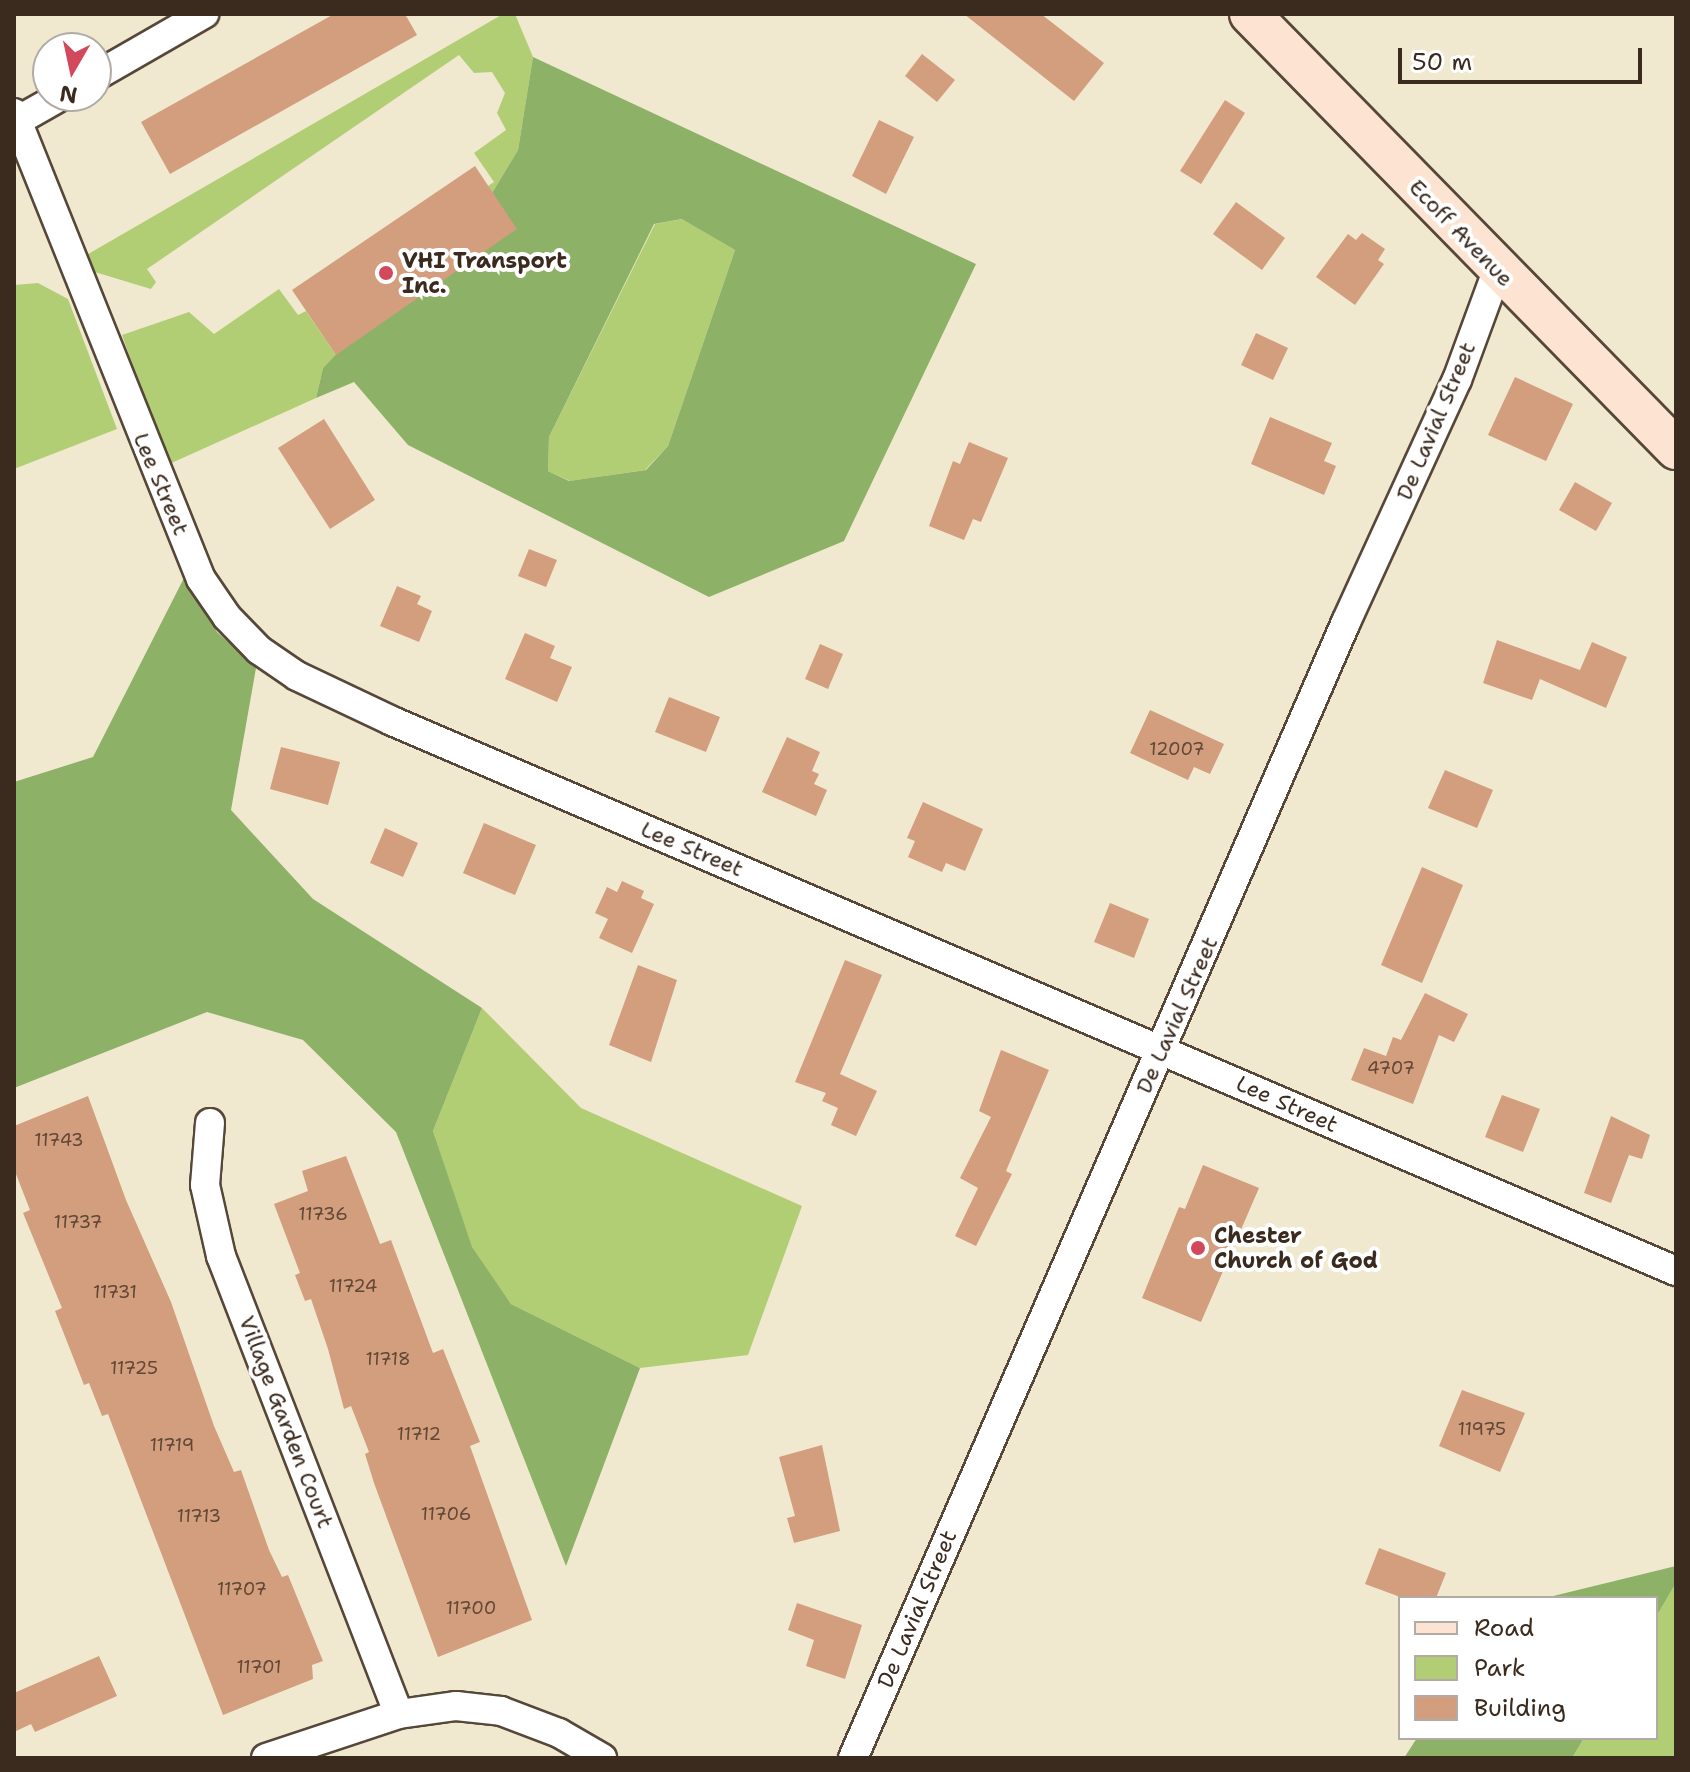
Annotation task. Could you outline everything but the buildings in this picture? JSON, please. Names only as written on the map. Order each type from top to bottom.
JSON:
[{"type":"street","points":[[112,67],[204,14]]},
{"type":"street","name":"Ecoff Avenue","points":[[1250,14],[1497,271],[1676,449]]},
{"type":"street","name":"Lee Street","points":[[16,117],[201,579],[227,617],[259,650],[297,676],[392,721],[1676,1271]]},
{"type":"street","name":"De Lavial Street","points":[[853,1758],[1346,622],[1457,380],[1497,271]]},
{"type":"street","name":"Village Garden Court","points":[[210,1123],[205,1185],[221,1256],[399,1714]]},
{"type":"street","points":[[266,1758],[399,1714],[456,1706],[501,1711],[559,1733],[602,1758]]},
{"type":"green space","points":[[503,14],[515,14],[533,57],[518,150],[492,193],[488,186],[494,182],[474,153],[506,130],[497,113],[505,93],[492,72],[474,73],[459,55],[147,269],[156,282],[151,289],[88,270],[83,257]]},
{"type":"green space","points":[[533,57],[976,264],[844,541],[709,597],[408,445],[354,382],[316,398],[323,368],[492,193],[518,150]],"holes":[[[682,219],[735,250],[668,446],[646,470],[569,481],[548,471],[549,437],[654,224]]]},
{"type":"green space","points":[[683,219],[735,250],[668,446],[645,470],[570,481],[548,471],[549,437],[655,224]]},
{"type":"green space","points":[[38,283],[68,299],[117,429],[14,469],[14,285]]},
{"type":"green space","points":[[279,289],[298,315],[306,311],[336,355],[323,368],[316,398],[167,465],[122,335],[189,312],[214,334]]},
{"type":"green space","points":[[185,576],[217,632],[256,668],[231,810],[313,899],[482,1008],[433,1131],[472,1247],[511,1304],[640,1368],[566,1566],[396,1132],[303,1040],[207,1012],[14,1088],[14,782],[93,757]]},
{"type":"green space","points":[[482,1008],[581,1108],[802,1206],[748,1355],[640,1368],[511,1304],[471,1247],[433,1131]]},
{"type":"green space","points":[[1676,1566],[1676,1583],[1658,1614],[1658,1596],[1553,1596]]},
{"type":"green space","points":[[1676,1583],[1676,1758],[1572,1758],[1583,1740],[1658,1740],[1658,1614]]},
{"type":"green space","points":[[1416,1740],[1583,1740],[1572,1758],[1404,1758]]},
{"type":"place","name":"VHI Transport Inc.","points":[[386,273]]},
{"type":"place","name":"Chester Church of God","points":[[1198,1248]]}]
